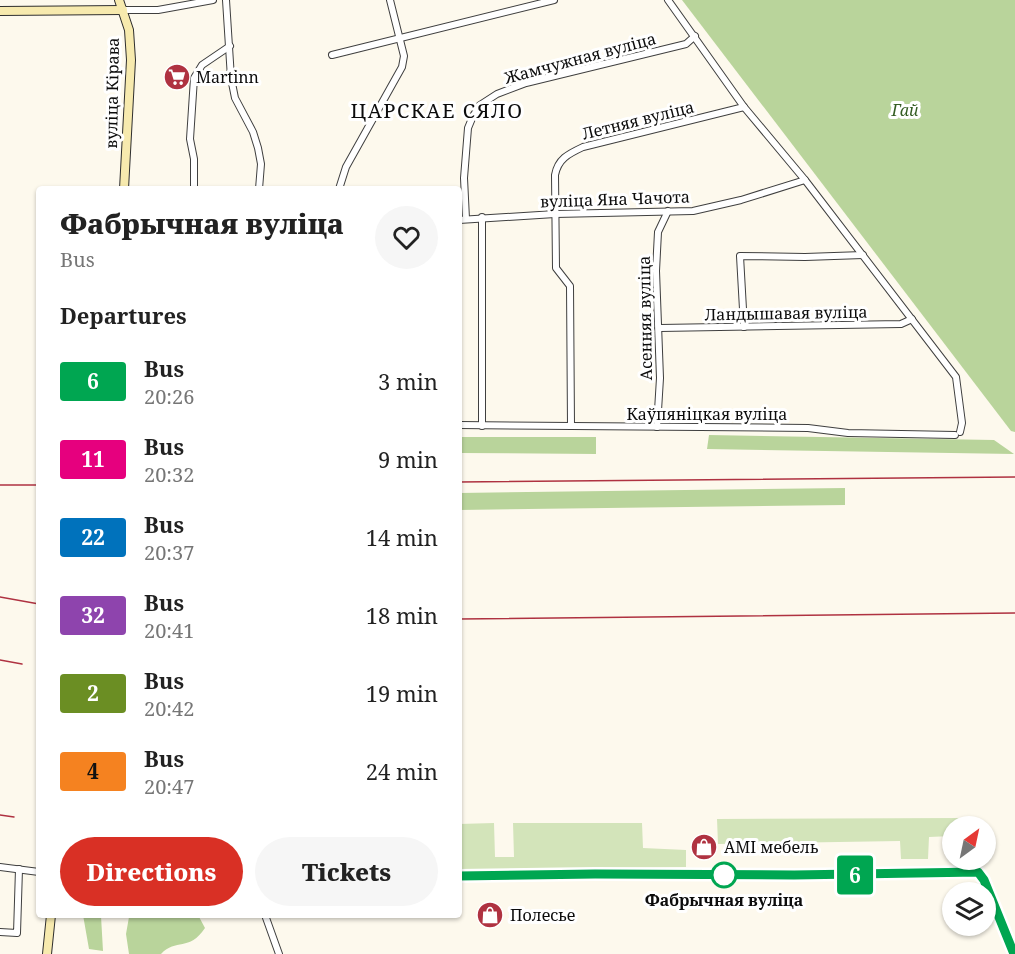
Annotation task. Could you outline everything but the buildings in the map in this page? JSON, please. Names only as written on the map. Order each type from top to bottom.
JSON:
[{"type":"main road","name":"вуліца Кірава","points":[[119,0],[129,30],[131,60],[124,186]]},
{"type":"main road","points":[[0,11],[123,10]]},
{"type":"main road","points":[[462,876],[972,872],[981,875],[1014,954]]},
{"type":"main road","points":[[46,954],[51,918]]},
{"type":"street","points":[[175,0],[177,8]]},
{"type":"street","points":[[123,10],[159,10],[213,0]]},
{"type":"street","points":[[226,0],[231,78],[235,98],[253,132],[258,148],[261,164],[260,186]]},
{"type":"street","points":[[340,186],[346,167],[402,67],[404,56],[390,0]]},
{"type":"street","points":[[332,55],[554,0]]},
{"type":"street","points":[[668,0],[744,107],[805,180],[912,320]]},
{"type":"street","name":"Жамчужная вуліца","points":[[462,219],[468,128],[480,105],[497,94],[526,83],[686,44],[695,36]]},
{"type":"street","points":[[194,186],[194,159],[190,139],[194,78],[202,65],[230,46]]},
{"type":"street","name":"Летняя вуліца","points":[[571,426],[570,286],[556,268],[556,166],[561,159],[583,147],[744,107]]},
{"type":"street","name":"вуліца Яна Чачота","points":[[462,219],[693,211],[741,200],[805,180]]},
{"type":"street","name":"Асенняя вуліца","points":[[657,427],[660,328],[656,271],[658,232],[668,211]]},
{"type":"street","points":[[482,217],[482,426]]},
{"type":"street","points":[[744,327],[740,256],[862,255]]},
{"type":"street","name":"Ландышавая вуліца","points":[[660,328],[902,324],[912,320]]},
{"type":"street","name":"Каўпяніцкая вуліца","points":[[462,425],[808,428],[848,432],[958,433],[962,423],[956,377],[912,320]]},
{"type":"street","points":[[0,867],[36,872]]},
{"type":"street","points":[[0,932],[17,933],[19,869]]},
{"type":"street","points":[[266,918],[279,954]]},
{"type":"green space","name":"Гай","points":[[682,0],[1015,0],[1015,432],[1011,431]]},
{"type":"green space","points":[[709,435],[994,440],[1014,454],[707,449]]},
{"type":"green space","points":[[462,437],[596,437],[596,454],[462,453]]},
{"type":"green space","points":[[845,488],[845,505],[462,510],[462,493]]},
{"type":"green space","points":[[942,818],[942,836],[929,837],[928,859],[901,859],[900,841],[718,844],[717,819]]},
{"type":"green space","points":[[494,823],[495,857],[514,857],[513,823],[642,823],[643,848],[686,850],[686,867],[462,870],[462,824]]},
{"type":"green space","points":[[84,918],[101,918],[103,951],[89,949]]},
{"type":"green space","points":[[129,918],[200,918],[205,928],[188,943],[167,949],[161,954],[129,954],[126,934]]},
{"type":"railway","points":[[462,482],[1015,477]]},
{"type":"railway","points":[[0,485],[36,485]]},
{"type":"railway","points":[[0,597],[36,603]]},
{"type":"railway","points":[[462,619],[1015,613]]},
{"type":"railway","points":[[0,660],[22,664]]},
{"type":"railway","points":[[0,815],[14,817]]},
{"type":"bus line","name":"6","points":[[462,876],[978,872],[984,880],[1014,954]]},
{"type":"place","name":"Martinn","points":[[177,77]]},
{"type":"place","name":"AMI мебель","points":[[704,847]]},
{"type":"place","name":"Фабрычная вуліца","points":[[724,875]]},
{"type":"place","name":"Полесье","points":[[490,915]]},
{"type":"district","name":"ЦАРСКАЕ СЯЛО","points":[[437,110]]}]
